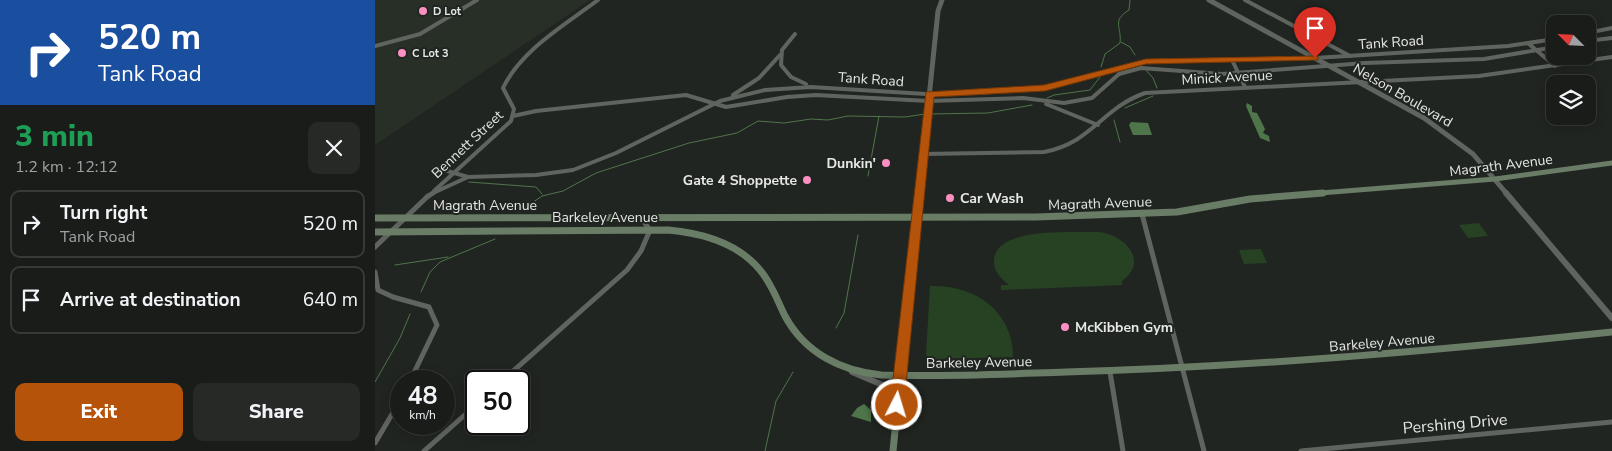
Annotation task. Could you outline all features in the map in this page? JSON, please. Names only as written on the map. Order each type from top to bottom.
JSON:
[{"type":"main road","name":"Magrath Avenue","points":[[375,218],[916,218],[1142,214],[1190,211],[1251,199],[1495,179],[1612,163]]},
{"type":"main road","points":[[893,451],[916,218]]},
{"type":"main road","name":"Barkeley Avenue","points":[[375,232],[650,230],[698,234],[722,242],[744,255],[767,279],[797,334],[814,351],[844,367],[870,374],[1109,372],[1182,369],[1419,352],[1612,332]]},
{"type":"street","points":[[375,46],[420,34],[477,0]]},
{"type":"street","name":"Bennett Street","points":[[375,247],[405,217],[506,126],[513,116],[513,110],[503,91],[508,76],[566,24],[598,0]]},
{"type":"street","points":[[916,218],[938,10],[941,0]]},
{"type":"street","name":"Nelson Boulevard","points":[[1209,0],[1446,132],[1467,149],[1495,179],[1612,318]]},
{"type":"street","points":[[1245,0],[1350,56]]},
{"type":"street","points":[[1596,31],[1612,28]]},
{"type":"street","points":[[724,99],[759,78],[781,54],[795,34]]},
{"type":"street","points":[[1596,40],[1612,38]]},
{"type":"street","name":"Tank Road","points":[[444,170],[469,177],[543,176],[577,169],[714,103],[763,90],[812,86],[929,94],[1031,89],[1050,87],[1138,62],[1315,58],[1529,44],[1546,41]]},
{"type":"street","points":[[1529,44],[1555,66]]},
{"type":"street","points":[[513,116],[536,111],[686,95],[732,107],[787,97],[816,95],[928,104],[1023,98],[1064,104],[1092,98],[1119,74],[1141,68],[1212,74],[1238,73],[1328,65],[1471,60],[1546,48]]},
{"type":"street","points":[[781,54],[781,65],[785,72],[795,80],[812,86]]},
{"type":"street","name":"Minick Avenue","points":[[922,154],[1051,152],[1075,144],[1120,103],[1137,95],[1245,87],[1479,76],[1612,57]]},
{"type":"street","points":[[1232,60],[1245,87]]},
{"type":"street","points":[[1031,89],[1040,100],[1067,114],[1098,125]]},
{"type":"street","name":"Tank Road","points":[[427,197],[450,184],[469,177]]},
{"type":"street","points":[[1142,214],[1204,451]]},
{"type":"street","points":[[514,370],[627,270],[646,245],[650,230],[641,218]]},
{"type":"street","points":[[375,272],[377,292],[429,307],[437,325],[415,370]]},
{"type":"street","points":[[844,367],[885,384],[890,389],[897,405]]},
{"type":"street","points":[[1109,372],[1123,451]]},
{"type":"street","points":[[424,451],[465,414]]},
{"type":"street","points":[[375,444],[390,418]]},
{"type":"street","name":"Pershing Drive","points":[[1301,451],[1612,422]]},
{"type":"shaded area","points":[[375,0],[590,0],[375,145]]},
{"type":"shaded area","points":[[1247,103],[1252,106],[1252,112],[1257,113],[1265,129],[1263,133],[1269,136],[1270,142],[1260,138],[1246,106]]},
{"type":"shaded area","points":[[1131,122],[1148,123],[1152,135],[1133,135],[1129,125]]},
{"type":"shaded area","points":[[1479,223],[1488,236],[1468,238],[1459,225]]},
{"type":"shaded area","points":[[1055,232],[1098,232],[1117,238],[1124,243],[1134,257],[1134,265],[1130,273],[1122,281],[1122,285],[1001,290],[1001,285],[1009,285],[996,271],[994,260],[998,249],[1008,241],[1021,236]]},
{"type":"shaded area","points":[[1261,249],[1267,263],[1244,264],[1239,250]]},
{"type":"shaded area","points":[[930,286],[961,290],[975,295],[988,303],[998,313],[1006,326],[1011,340],[1013,357],[930,359],[926,355]]},
{"type":"shaded area","points":[[864,404],[871,410],[871,422],[851,416],[857,408]]},
{"type":"waterway","points":[[1101,67],[1105,54],[1120,43],[1119,21],[1129,10],[1130,0]]},
{"type":"waterway","points":[[1121,42],[1130,47],[1135,55]]},
{"type":"waterway","points":[[1146,70],[1153,78],[1157,88]]},
{"type":"waterway","points":[[1047,98],[1054,95],[1090,90],[1100,77]]},
{"type":"waterway","points":[[1125,108],[1153,96]]},
{"type":"waterway","points":[[929,114],[988,113],[1032,105]]},
{"type":"waterway","points":[[879,117],[905,117],[925,114]]},
{"type":"waterway","points":[[519,212],[542,196],[563,191],[596,173],[689,143],[737,133],[758,121],[784,123],[811,119],[828,120],[848,116],[879,117]]},
{"type":"waterway","points":[[868,176],[879,117]]},
{"type":"waterway","points":[[1114,120],[1120,142]]},
{"type":"waterway","points":[[469,182],[536,187],[542,194]]},
{"type":"waterway","points":[[836,328],[844,313],[858,235]]},
{"type":"waterway","points":[[421,292],[430,272],[440,262],[495,239]]},
{"type":"waterway","points":[[395,265],[448,257]]},
{"type":"waterway","points":[[375,382],[400,338],[410,314]]},
{"type":"waterway","points":[[765,451],[776,401],[793,372]]},
{"type":"place","name":"D Lot","points":[[423,11]]},
{"type":"place","name":"C Lot 3","points":[[402,53]]},
{"type":"place","name":"Dunkin'","points":[[886,163]]},
{"type":"place","name":"Gate 4 Shoppette","points":[[807,180]]},
{"type":"place","name":"Car Wash","points":[[950,198]]},
{"type":"place","name":"McKibben Gym","points":[[1065,327]]},
{"type":"route","points":[[897,405],[929,94],[1045,88],[1146,61],[1315,58]]}]
